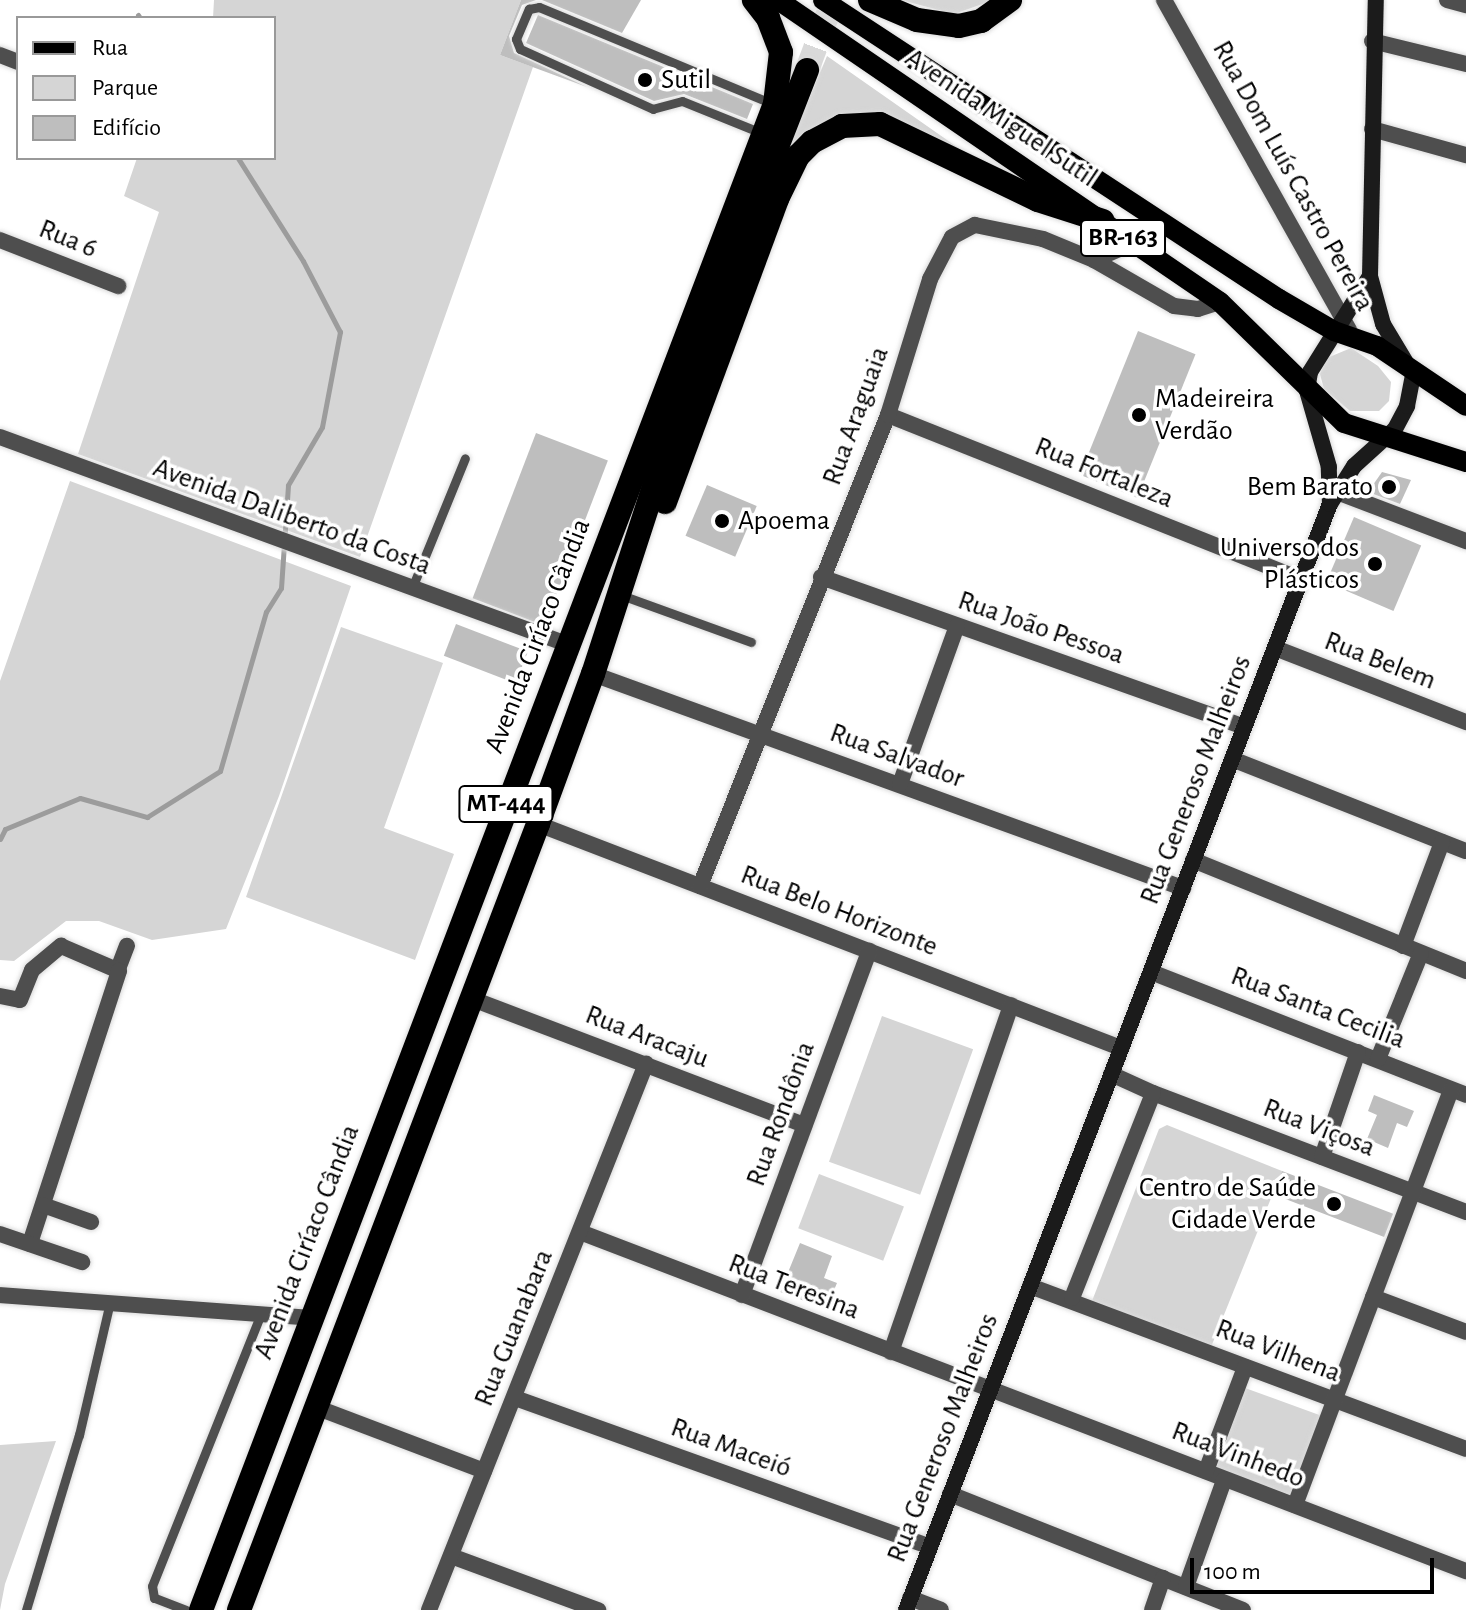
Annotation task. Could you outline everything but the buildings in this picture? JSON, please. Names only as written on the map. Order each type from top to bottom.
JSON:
[{"type":"highway","name":"Avenida Ciríaco Cândia","points":[[201,1610],[775,104],[781,52],[768,18],[754,0]]},
{"type":"highway","points":[[870,0],[917,20],[959,26],[981,21],[1010,0]]},
{"type":"highway","points":[[604,639],[701,342],[807,70]]},
{"type":"highway","name":"MT-444","points":[[239,1610],[313,1406],[538,824],[604,639],[652,536],[777,199],[798,156],[812,142],[842,126],[880,124],[1038,200],[1103,221]]},
{"type":"main road","name":"Avenida Miguel Sutil","points":[[778,0],[1220,302],[1307,391],[1344,423],[1466,462]]},
{"type":"main road","name":"Avenida Miguel Sutil","points":[[823,0],[1343,329],[1377,346],[1413,374],[1466,406]]},
{"type":"street","name":"Rua Dom Luís Castro Pereira","points":[[1164,0],[1343,329]]},
{"type":"street","points":[[1332,495],[1354,466],[1387,438],[1403,418],[1413,374],[1383,324],[1370,276],[1372,41],[1376,0]]},
{"type":"street","points":[[1447,0],[1466,5]]},
{"type":"street","points":[[1372,41],[1466,64]]},
{"type":"street","points":[[1372,129],[1466,155]]},
{"type":"street","name":"Rua Araguaia","points":[[700,886],[888,415],[930,279],[952,237],[975,225],[1043,239],[1094,260],[1174,306],[1198,309],[1220,302]]},
{"type":"street","name":"Rua 6","points":[[0,240],[118,286]]},
{"type":"street","points":[[1094,260],[1131,244]]},
{"type":"street","points":[[1332,495],[1326,455],[1307,391],[1314,358],[1343,329],[1370,276]]},
{"type":"street","name":"Rua Fortaleza","points":[[888,415],[1301,579]]},
{"type":"street","name":"Avenida Daliberto da Costa","points":[[2,443],[567,644]]},
{"type":"street","points":[[1332,495],[1466,541]]},
{"type":"street","name":"Rua Generoso Malheiros","points":[[908,1604],[1332,495]]},
{"type":"street","name":"Rua João Pessoa","points":[[821,577],[1244,727]]},
{"type":"street","points":[[900,784],[957,626]]},
{"type":"street","name":"Rua Belem","points":[[1275,648],[1466,722]]},
{"type":"street","name":"Rua Salvador","points":[[593,674],[1183,888]]},
{"type":"street","points":[[1232,759],[1442,842],[1465,847]]},
{"type":"street","name":"Rua Belo Horizonte","points":[[538,824],[1121,1048]]},
{"type":"street","points":[[1403,946],[1442,842]]},
{"type":"street","points":[[1193,860],[1466,971]]},
{"type":"street","points":[[0,996],[20,1000],[36,964],[61,946],[118,969]]},
{"type":"street","points":[[30,1244],[127,946]]},
{"type":"street","name":"Rua Rondônia","points":[[742,1295],[869,951]]},
{"type":"street","points":[[1378,1059],[1421,953]]},
{"type":"street","name":"Rua Santa Cecilia","points":[[1151,972],[1458,1092]]},
{"type":"street","name":"Rua Aracaju","points":[[470,998],[804,1125]]},
{"type":"street","points":[[891,1352],[1011,1005]]},
{"type":"street","points":[[1322,1157],[1358,1052]]},
{"type":"street","name":"Rua Guanabara","points":[[429,1610],[646,1064]]},
{"type":"street","points":[[1030,1286],[1072,1298],[1153,1093],[1111,1074]]},
{"type":"street","points":[[1295,1505],[1410,1191],[1458,1092]]},
{"type":"street","name":"Rua Viçosa","points":[[1153,1093],[1466,1212]]},
{"type":"street","points":[[43,1205],[91,1222]]},
{"type":"street","name":"Rua Teresina","points":[[580,1232],[990,1389]]},
{"type":"street","points":[[0,1234],[82,1262]]},
{"type":"street","points":[[0,1295],[310,1318]]},
{"type":"street","points":[[1373,1297],[1466,1332]]},
{"type":"street","name":"Rua Vilhena","points":[[1072,1298],[1332,1401],[1466,1449]]},
{"type":"street","points":[[1206,1471],[1245,1367]]},
{"type":"street","name":"Rua Vinhedo","points":[[990,1389],[1466,1571]]},
{"type":"street","name":"Rua Maceió","points":[[515,1398],[930,1547]]},
{"type":"street","points":[[313,1406],[484,1471]]},
{"type":"street","points":[[1186,1587],[1224,1480]]},
{"type":"street","points":[[950,1494],[1243,1610]]},
{"type":"street","points":[[451,1556],[592,1609]]},
{"type":"street","points":[[1152,1610],[1163,1578]]},
{"type":"street","points":[[908,1604],[941,1610]]},
{"type":"lane","points":[[764,134],[682,101],[653,109],[520,49],[516,39],[529,9],[539,7],[775,104]]},
{"type":"lane","points":[[412,588],[465,458]]},
{"type":"lane","points":[[624,596],[751,642]]},
{"type":"lane","points":[[26,1610],[87,1406],[110,1302]]},
{"type":"lane","points":[[186,1610],[154,1598],[152,1586],[261,1313]]},
{"type":"green space","points":[[214,0],[521,0],[500,55],[533,67],[360,557],[78,454],[159,212],[124,196],[136,160],[276,160],[276,16],[213,16]]},
{"type":"green space","points":[[901,0],[994,0],[954,14]]},
{"type":"green space","points":[[827,56],[967,154],[837,118],[817,125],[786,154]]},
{"type":"green space","points":[[1351,348],[1378,366],[1391,382],[1389,401],[1379,411],[1350,411],[1324,389],[1320,374],[1327,358]]},
{"type":"green space","points":[[70,481],[351,586],[279,796],[226,929],[152,940],[99,921],[66,921],[14,961],[0,960],[0,681]]},
{"type":"green space","points":[[341,627],[443,663],[384,828],[454,854],[415,960],[246,897]]},
{"type":"green space","points":[[882,1016],[973,1049],[920,1195],[829,1162]]},
{"type":"green space","points":[[1167,1125],[1282,1171],[1211,1347],[1099,1309],[1092,1301],[1159,1129]]},
{"type":"green space","points":[[819,1174],[904,1207],[883,1261],[798,1228]]},
{"type":"green space","points":[[1245,1388],[1322,1416],[1293,1496],[1216,1468]]},
{"type":"green space","points":[[56,1441],[5,1584],[0,1610],[0,1445]]},
{"type":"waterway","points":[[0,839],[5,829],[80,798],[147,817],[220,771],[266,612],[281,588],[288,485],[322,427],[340,332],[303,261],[239,160]]},
{"type":"tunnel","points":[[807,70],[833,0]]},
{"type":"place","name":"Sutil","points":[[645,80]]},
{"type":"place","name":"Madeireira Verdão","points":[[1139,415]]},
{"type":"place","name":"Bem Barato","points":[[1389,487]]},
{"type":"place","name":"Apoema","points":[[722,521]]},
{"type":"place","name":"Universo dos Plásticos","points":[[1375,564]]},
{"type":"place","name":"Centro de Saúde Cidade Verde","points":[[1334,1204]]}]
